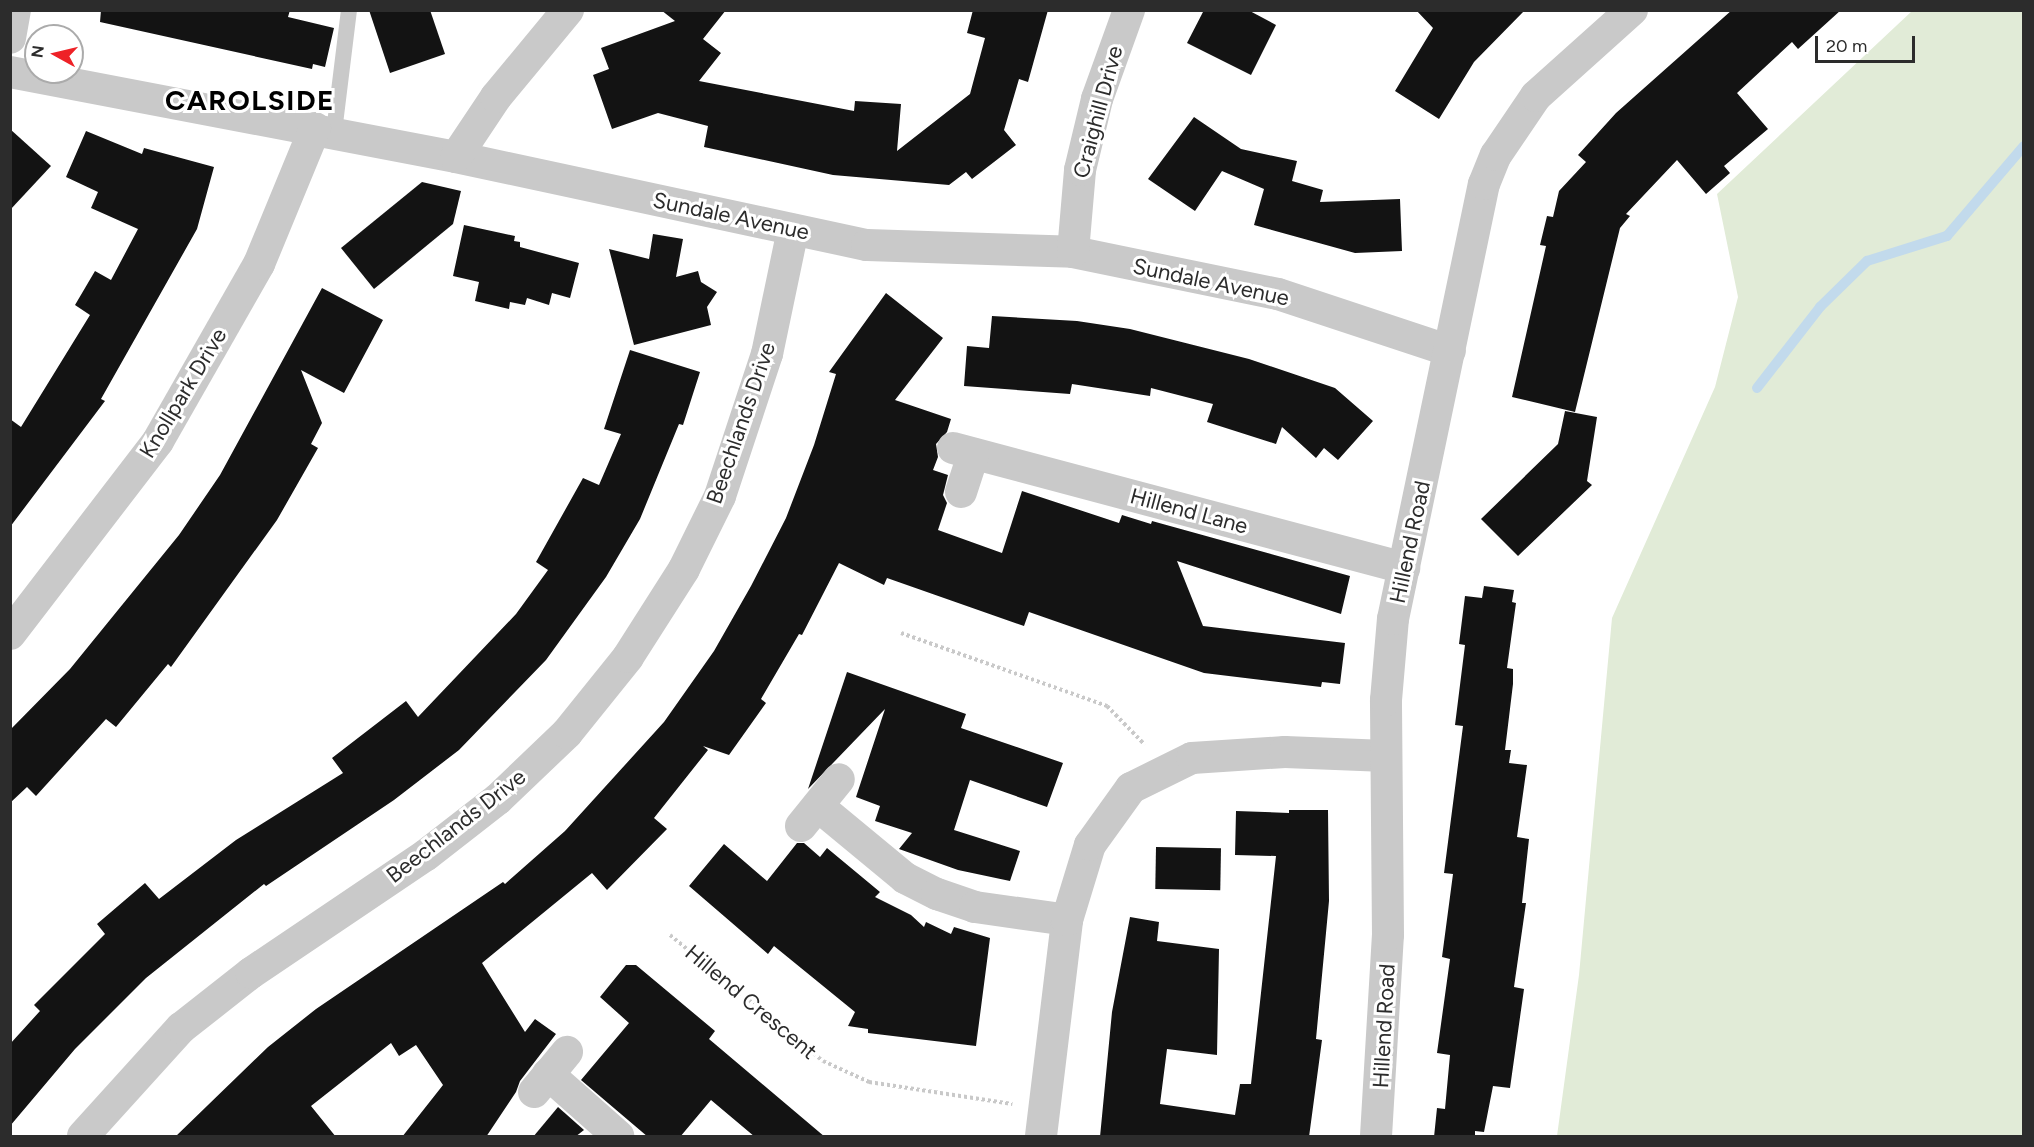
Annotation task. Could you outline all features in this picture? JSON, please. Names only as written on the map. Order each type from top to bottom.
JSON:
[{"type":"street","points":[[10,38],[15,10]]},
{"type":"street","points":[[456,157],[496,97],[568,10]]},
{"type":"street","name":"Craighill Drive","points":[[1073,252],[1080,170],[1097,99],[1129,10]]},
{"type":"street","name":"Hillend Road","points":[[1376,1137],[1388,935],[1386,756],[1393,619],[1484,184],[1496,155],[1536,96],[1632,10]]},
{"type":"street","name":"Sundale Avenue","points":[[10,72],[325,130],[578,185],[737,214],[793,230],[867,245],[1073,252],[1278,294],[1450,351]]},
{"type":"street","name":"Knollpark Drive","points":[[10,634],[158,441],[259,264],[325,130]]},
{"type":"street","name":"Beechlands Drive","points":[[83,1137],[181,1028],[251,973],[426,855],[498,799],[567,733],[628,657],[684,569],[720,495],[767,354],[793,230]]},
{"type":"street","name":"Hillend Lane","points":[[961,492],[963,451],[1404,568]]},
{"type":"street","points":[[1043,1123],[1067,920],[1090,845],[1131,788],[1192,758],[1285,752],[1386,756]]},
{"type":"street","points":[[839,779],[810,816],[905,879],[937,894],[975,907],[1067,920]]},
{"type":"street","points":[[550,1073],[618,1137]]},
{"type":"lane","points":[[325,130],[349,10]]},
{"type":"path","points":[[901,633],[1107,706],[1130,726],[1163,773]]},
{"type":"path","name":"Hillend Crescent","points":[[670,934],[781,1029],[832,1066],[869,1082],[1043,1123]]},
{"type":"green space","points":[[1912,11],[2023,11],[2023,1136],[1557,1136],[1579,975],[1612,618],[1715,387],[1738,297],[1717,194]]},
{"type":"building","points":[[101,10],[290,10],[288,17],[334,28],[325,67],[313,64],[312,69],[100,22]]},
{"type":"building","points":[[369,10],[430,10],[445,54],[390,73]]},
{"type":"building","points":[[661,10],[726,10],[703,39],[721,53],[699,81],[854,111],[855,101],[901,104],[897,151],[970,94],[985,38],[967,33],[973,10],[1048,10],[1028,82],[1019,79],[1004,130],[1016,145],[972,179],[966,172],[949,185],[833,175],[704,147],[708,126],[658,113],[612,129],[593,75],[609,69],[601,48],[675,21]]},
{"type":"building","points":[[1204,10],[1248,10],[1276,25],[1251,75],[1187,43]]},
{"type":"building","points":[[1416,10],[1525,10],[1474,62],[1439,119],[1395,91],[1433,28]]},
{"type":"building","points":[[1732,10],[1841,10],[1798,49],[1792,42],[1737,93],[1768,129],[1724,166],[1730,173],[1706,194],[1677,160],[1626,214],[1630,216],[1620,228],[1575,412],[1512,397],[1546,246],[1540,245],[1547,216],[1553,217],[1559,191],[1586,162],[1578,155],[1616,113]]},
{"type":"building","points":[[1194,117],[1241,149],[1297,161],[1292,181],[1323,190],[1320,202],[1400,199],[1402,251],[1355,253],[1254,225],[1264,189],[1222,171],[1195,211],[1148,179]]},
{"type":"building","points":[[10,129],[51,166],[10,210]]},
{"type":"building","points":[[86,131],[142,154],[144,148],[214,167],[197,229],[101,399],[105,401],[10,527],[10,419],[21,427],[90,315],[75,305],[95,271],[111,280],[138,229],[91,208],[98,192],[66,177]]},
{"type":"building","points":[[422,182],[461,191],[453,224],[374,289],[341,248]]},
{"type":"building","points":[[464,225],[515,236],[514,241],[520,242],[520,247],[579,263],[570,298],[552,293],[549,305],[527,298],[525,305],[510,302],[509,309],[475,301],[479,282],[453,276]]},
{"type":"building","points":[[653,234],[683,239],[676,277],[698,271],[701,282],[717,292],[707,307],[711,325],[634,345],[609,249],[649,259]]},
{"type":"building","points":[[322,288],[383,320],[344,393],[301,370],[322,423],[311,444],[318,448],[277,520],[171,667],[168,664],[116,727],[106,719],[36,796],[27,787],[10,803],[10,730],[70,669],[179,535],[220,475]]},
{"type":"building","points":[[886,293],[943,338],[895,400],[951,419],[947,432],[936,444],[938,457],[933,470],[948,475],[943,495],[947,503],[938,530],[1002,553],[1022,491],[1119,523],[1122,515],[1151,524],[1152,521],[1350,576],[1341,614],[1177,561],[1203,626],[1345,643],[1340,684],[1322,682],[1321,687],[1204,673],[1029,612],[1024,626],[887,578],[884,585],[839,563],[802,635],[799,634],[761,699],[766,703],[729,755],[703,746],[708,750],[654,818],[667,829],[607,890],[592,873],[482,963],[525,1032],[535,1019],[556,1034],[520,1081],[516,1092],[486,1137],[402,1137],[443,1085],[416,1045],[399,1056],[391,1043],[311,1106],[336,1137],[175,1137],[268,1047],[316,1009],[503,882],[505,884],[565,831],[664,722],[714,651],[751,586],[786,518],[814,445],[836,374],[829,372]]},
{"type":"building","points":[[992,316],[1077,321],[1130,329],[1249,359],[1335,388],[1373,421],[1338,460],[1324,448],[1316,458],[1282,427],[1276,444],[1207,422],[1213,404],[1151,388],[1150,396],[1072,384],[1070,394],[964,386],[967,346],[989,348]]},
{"type":"building","points":[[630,350],[700,372],[683,425],[679,424],[640,519],[606,577],[546,660],[459,750],[394,800],[266,886],[264,884],[146,978],[75,1049],[10,1126],[10,1044],[40,1011],[34,1005],[105,934],[97,924],[145,883],[159,899],[236,840],[343,773],[332,758],[406,701],[418,717],[516,614],[548,570],[536,562],[583,478],[599,485],[621,434],[604,429]]},
{"type":"building","points":[[1565,411],[1597,417],[1587,481],[1592,485],[1518,556],[1481,519],[1558,444]]},
{"type":"building","points":[[1484,586],[1514,590],[1512,602],[1516,603],[1507,668],[1513,669],[1513,684],[1505,750],[1511,750],[1509,763],[1527,765],[1517,837],[1529,839],[1522,903],[1526,903],[1514,987],[1524,989],[1510,1088],[1493,1086],[1484,1132],[1475,1131],[1475,1137],[1434,1137],[1437,1108],[1445,1109],[1450,1055],[1437,1053],[1450,959],[1442,957],[1453,874],[1444,873],[1463,726],[1455,725],[1465,645],[1459,644],[1465,596],[1482,598]]},
{"type":"building","points":[[847,672],[966,714],[961,728],[1063,763],[1047,807],[970,780],[954,830],[1020,851],[1010,881],[958,870],[899,849],[912,833],[875,821],[880,806],[856,797],[885,709],[808,789]]},
{"type":"building","points":[[1289,810],[1328,810],[1329,901],[1316,1039],[1322,1040],[1309,1137],[1100,1137],[1112,1012],[1130,917],[1159,922],[1157,941],[1219,949],[1217,1055],[1167,1049],[1160,1104],[1235,1115],[1240,1084],[1251,1084],[1276,856],[1235,855],[1236,811],[1289,813]]},
{"type":"building","points":[[797,843],[804,843],[820,857],[827,848],[880,892],[875,897],[911,915],[924,927],[926,922],[951,934],[954,927],[990,938],[976,1046],[868,1033],[868,1029],[848,1026],[855,1012],[774,946],[768,954],[689,886],[724,844],[767,881]]},
{"type":"building","points":[[1156,847],[1221,848],[1220,890],[1155,889]]},
{"type":"building","points":[[626,965],[636,965],[715,1031],[709,1039],[825,1137],[755,1137],[711,1100],[680,1137],[648,1137],[581,1080],[629,1023],[600,997]]},
{"type":"building","points":[[558,1107],[584,1130],[575,1137],[533,1137]]},
{"type":"waterway","points":[[1757,388],[1820,307],[1867,261],[1947,236],[2024,146]]},
{"type":"district","name":"CAROLSIDE","points":[[250,100]]}]
